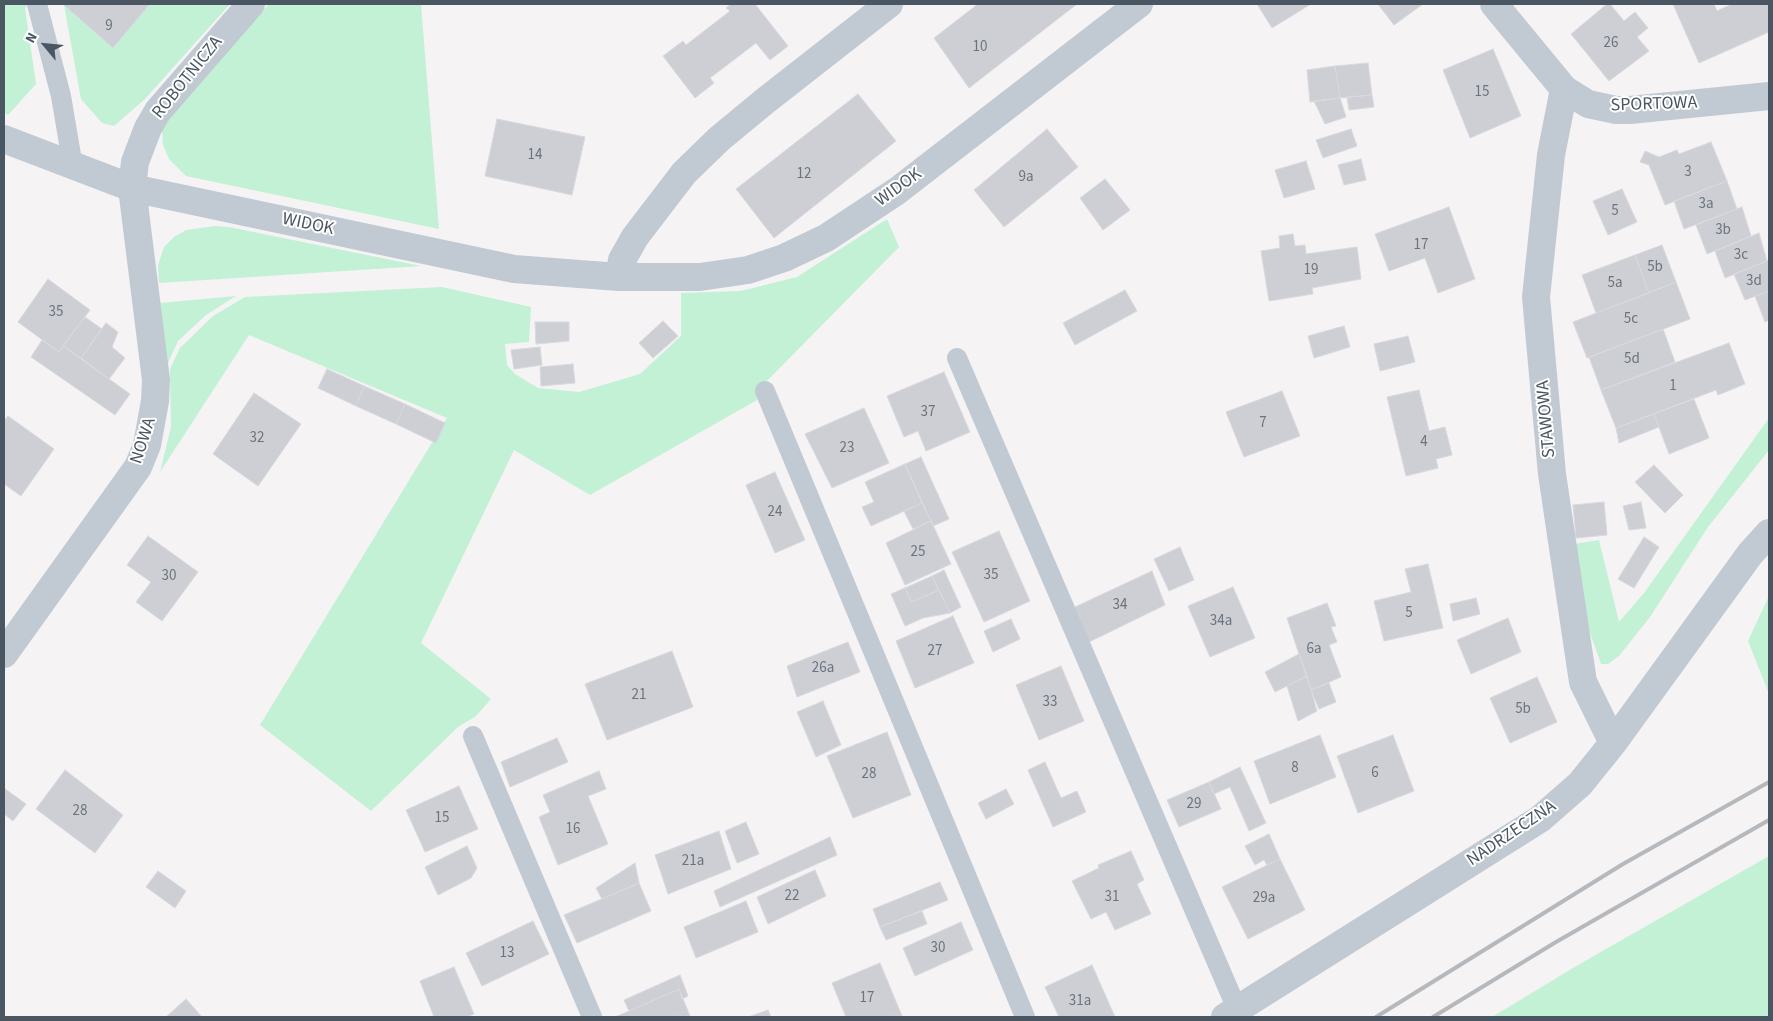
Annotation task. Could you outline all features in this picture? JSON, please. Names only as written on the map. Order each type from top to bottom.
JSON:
[{"type":"street","name":"ROBOTNICZA","points":[[132,188],[135,162],[148,128],[158,110],[251,4]]},
{"type":"street","points":[[619,277],[622,260],[635,237],[684,173],[719,139],[765,101],[889,4]]},
{"type":"street","name":"WIDOK","points":[[4,140],[132,188],[514,269],[619,277],[700,277],[748,270],[810,247],[897,191],[1139,4]]},
{"type":"street","name":"SPORTOWA","points":[[1494,4],[1564,89],[1588,104],[1616,110],[1715,103],[1769,96]]},
{"type":"street","name":"STAWOWA","points":[[1564,89],[1550,155],[1536,297],[1552,474],[1583,682],[1613,743]]},
{"type":"street","name":"NOWA","points":[[4,654],[138,467],[147,445],[152,422],[156,380],[132,188]]},
{"type":"street","name":"NADRZECZNA","points":[[1750,554],[1769,513]]},
{"type":"street","name":"NADRZECZNA","points":[[1231,1013],[1540,819],[1580,784],[1613,743],[1750,554],[1769,533]]},
{"type":"lane","points":[[37,4],[61,96],[73,167]]},
{"type":"lane","points":[[957,358],[1231,1013]]},
{"type":"lane","points":[[765,391],[1024,1017]]},
{"type":"lane","points":[[473,736],[592,1017]]},
{"type":"green space","points":[[4,4],[28,4],[25,8],[36,84],[8,115],[4,113]]},
{"type":"green space","points":[[150,4],[230,4],[145,99],[114,126],[102,123],[81,99],[64,5],[113,48]]},
{"type":"green space","points":[[269,4],[421,4],[439,229],[186,176],[169,159],[163,145],[162,130],[171,115]]},
{"type":"green space","points":[[887,219],[899,247],[761,387],[757,400],[590,495],[514,450],[421,643],[491,699],[476,716],[458,727],[371,811],[260,725],[447,418],[249,335],[160,472],[171,427],[170,369],[180,348],[213,316],[245,297],[442,287],[531,307],[529,342],[505,344],[507,365],[515,374],[538,388],[579,392],[640,374],[681,336],[681,293],[741,291],[797,277]]},
{"type":"green space","points":[[215,226],[229,227],[421,266],[159,283],[158,265],[164,247],[174,237],[186,230]]},
{"type":"green space","points":[[236,296],[206,315],[178,341],[167,365],[160,303]]},
{"type":"green space","points":[[1769,418],[1769,450],[1708,527],[1650,617],[1619,656],[1608,664],[1601,664],[1589,630],[1574,544],[1599,540],[1619,622],[1644,593]]},
{"type":"green space","points":[[1769,596],[1769,694],[1748,641]]},
{"type":"green space","points":[[1769,856],[1769,1017],[1492,1017],[1578,965]]},
{"type":"building","points":[[65,4],[150,4],[113,48]]},
{"type":"building","points":[[731,4],[755,4],[788,46],[770,60],[756,43],[710,78],[714,83],[695,98],[663,56],[683,41],[686,45],[730,11],[726,8]]},
{"type":"building","points":[[978,4],[1077,4],[969,88],[934,38]]},
{"type":"building","points":[[1257,4],[1311,4],[1272,28]]},
{"type":"building","points":[[1378,4],[1423,4],[1394,25]]},
{"type":"building","points":[[1607,4],[1610,4],[1624,21],[1635,12],[1648,28],[1637,37],[1649,51],[1609,81],[1571,34]]},
{"type":"building","points":[[1673,4],[1714,4],[1717,11],[1732,4],[1769,4],[1769,32],[1699,63]]},
{"type":"building","points":[[1493,49],[1521,116],[1470,138],[1443,70]]},
{"type":"building","points":[[1368,63],[1372,95],[1340,98],[1335,66]]},
{"type":"building","points":[[1335,66],[1340,98],[1310,102],[1307,70]]},
{"type":"building","points":[[858,94],[896,141],[774,238],[736,189]]},
{"type":"building","points":[[1372,95],[1374,107],[1349,110],[1347,97]]},
{"type":"building","points":[[1340,98],[1346,117],[1325,124],[1314,101]]},
{"type":"building","points":[[497,119],[585,137],[572,195],[485,176]]},
{"type":"building","points":[[1047,129],[1078,167],[1004,227],[974,190]]},
{"type":"building","points":[[1351,129],[1357,146],[1323,158],[1316,140]]},
{"type":"building","points":[[1711,142],[1727,181],[1665,205],[1649,165],[1640,162],[1645,151],[1659,157],[1677,150],[1679,154]]},
{"type":"building","points":[[1361,159],[1366,180],[1344,185],[1338,165]]},
{"type":"building","points":[[1306,161],[1315,189],[1284,198],[1275,170]]},
{"type":"building","points":[[1105,179],[1130,210],[1103,230],[1080,198]]},
{"type":"building","points":[[1727,181],[1737,209],[1684,229],[1674,201]]},
{"type":"building","points":[[1622,189],[1637,222],[1608,235],[1593,201]]},
{"type":"building","points":[[1449,207],[1475,279],[1438,293],[1425,258],[1389,271],[1375,234]]},
{"type":"building","points":[[1742,207],[1751,236],[1707,254],[1696,225]]},
{"type":"building","points":[[1759,233],[1767,261],[1725,278],[1715,251]]},
{"type":"building","points":[[1293,234],[1295,246],[1305,245],[1306,254],[1357,247],[1361,279],[1312,288],[1313,294],[1269,301],[1261,251],[1280,248],[1279,236]]},
{"type":"building","points":[[1662,245],[1676,282],[1649,293],[1635,255]]},
{"type":"building","points":[[1635,255],[1649,293],[1596,313],[1582,275]]},
{"type":"building","points":[[1769,260],[1769,291],[1745,300],[1734,274]]},
{"type":"building","points":[[48,279],[90,310],[59,352],[18,322]]},
{"type":"building","points":[[1676,282],[1690,319],[1587,358],[1573,322]]},
{"type":"building","points":[[1125,290],[1137,311],[1075,345],[1063,323]]},
{"type":"building","points":[[1769,291],[1769,320],[1765,322],[1755,296]]},
{"type":"building","points":[[85,317],[102,329],[81,358],[63,346]]},
{"type":"building","points":[[663,321],[678,336],[653,358],[639,343]]},
{"type":"building","points":[[535,322],[569,322],[569,341],[536,344]]},
{"type":"building","points":[[106,323],[118,332],[112,347],[125,358],[109,379],[81,358]]},
{"type":"building","points":[[1344,326],[1350,347],[1314,358],[1308,336]]},
{"type":"building","points":[[1663,329],[1675,362],[1601,390],[1589,357]]},
{"type":"building","points":[[1408,336],[1415,362],[1380,371],[1374,344]]},
{"type":"building","points":[[42,340],[59,352],[63,346],[130,394],[115,415],[31,357]]},
{"type":"building","points":[[1729,343],[1745,384],[1718,395],[1716,390],[1616,428],[1601,390]]},
{"type":"building","points":[[540,347],[542,365],[514,369],[511,350]]},
{"type":"building","points":[[573,364],[575,383],[541,386],[540,367]]},
{"type":"building","points":[[327,369],[364,386],[356,406],[318,388]]},
{"type":"building","points":[[944,372],[970,432],[926,451],[918,431],[904,437],[887,396]]},
{"type":"building","points":[[364,386],[405,404],[396,424],[356,406]]},
{"type":"building","points":[[1419,390],[1429,431],[1445,427],[1452,455],[1436,459],[1438,468],[1406,476],[1387,397]]},
{"type":"building","points":[[1282,391],[1300,436],[1244,457],[1226,412]]},
{"type":"building","points":[[254,393],[301,424],[258,486],[213,454]]},
{"type":"building","points":[[1694,399],[1709,438],[1669,454],[1654,414]]},
{"type":"building","points":[[405,404],[445,423],[436,443],[396,424]]},
{"type":"building","points":[[864,408],[889,463],[832,488],[805,434]]},
{"type":"building","points":[[1654,414],[1659,427],[1619,443],[1616,428]]},
{"type":"building","points":[[8,416],[54,449],[21,496],[4,484],[4,421]]},
{"type":"building","points":[[921,457],[949,519],[933,526],[905,464]]},
{"type":"building","points":[[905,464],[922,503],[871,526],[862,507],[874,502],[865,482]]},
{"type":"building","points":[[1654,465],[1683,495],[1665,513],[1635,482]]},
{"type":"building","points":[[775,472],[805,540],[775,553],[746,485]]},
{"type":"building","points":[[1604,502],[1607,535],[1576,538],[1573,505]]},
{"type":"building","points":[[1641,502],[1646,528],[1629,530],[1623,506]]},
{"type":"building","points":[[922,503],[931,521],[913,529],[904,511]]},
{"type":"building","points":[[931,521],[951,564],[905,585],[886,543]]},
{"type":"building","points":[[999,531],[1030,601],[984,622],[952,552]]},
{"type":"building","points":[[148,536],[198,572],[162,621],[136,602],[151,582],[127,565]]},
{"type":"building","points":[[1644,537],[1659,547],[1634,588],[1618,579]]},
{"type":"building","points":[[1180,547],[1194,580],[1169,591],[1154,559]]},
{"type":"building","points":[[1428,564],[1443,628],[1384,641],[1374,601],[1411,592],[1405,569]]},
{"type":"building","points":[[944,570],[961,607],[950,613],[932,576]]},
{"type":"building","points":[[1152,571],[1165,605],[1089,642],[1075,607]]},
{"type":"building","points":[[932,576],[939,590],[911,602],[905,588]]},
{"type":"building","points":[[1233,587],[1255,638],[1210,657],[1188,606]]},
{"type":"building","points":[[905,588],[911,602],[939,590],[950,613],[923,618],[905,626],[891,594]]},
{"type":"building","points":[[1476,598],[1480,614],[1453,621],[1450,604]]},
{"type":"building","points":[[1327,603],[1336,626],[1331,627],[1337,642],[1329,645],[1341,677],[1311,690],[1287,618]]},
{"type":"building","points":[[953,616],[974,663],[915,688],[896,641]]},
{"type":"building","points":[[1508,618],[1521,652],[1471,674],[1457,640]]},
{"type":"building","points":[[1011,619],[1020,639],[993,652],[984,631]]},
{"type":"building","points":[[848,642],[860,672],[797,697],[787,666]]},
{"type":"building","points":[[672,651],[693,707],[607,740],[585,684]]},
{"type":"building","points":[[1299,654],[1307,676],[1275,692],[1265,672]]},
{"type":"building","points":[[1061,666],[1084,721],[1039,740],[1016,685]]},
{"type":"building","points":[[1307,676],[1317,711],[1298,721],[1287,686]]},
{"type":"building","points":[[1537,677],[1557,722],[1510,743],[1490,698]]},
{"type":"building","points":[[1329,683],[1336,702],[1319,709],[1311,690]]},
{"type":"building","points":[[823,701],[841,745],[816,757],[797,712]]},
{"type":"building","points":[[887,732],[911,795],[853,818],[827,756]]},
{"type":"building","points":[[1320,735],[1336,777],[1270,804],[1254,761]]},
{"type":"building","points":[[1393,735],[1414,791],[1358,813],[1337,756]]},
{"type":"building","points":[[557,738],[568,762],[510,787],[501,762]]},
{"type":"building","points":[[1045,762],[1061,798],[1077,791],[1086,812],[1053,827],[1028,770]]},
{"type":"building","points":[[1240,767],[1266,823],[1249,831],[1230,787],[1214,794],[1209,782]]},
{"type":"building","points":[[65,770],[123,815],[95,853],[36,809]]},
{"type":"building","points":[[599,771],[606,789],[588,796],[608,844],[558,865],[539,817],[550,812],[543,795]]},
{"type":"building","points":[[1209,782],[1221,809],[1179,827],[1167,800]]},
{"type":"building","points":[[459,786],[478,829],[425,852],[406,810]]},
{"type":"building","points":[[4,788],[26,804],[13,821],[4,814]]},
{"type":"building","points":[[1006,789],[1014,804],[986,819],[978,803]]},
{"type":"building","points":[[746,822],[759,854],[737,863],[725,831]]},
{"type":"building","points":[[719,831],[731,869],[668,894],[655,855]]},
{"type":"building","points":[[1269,834],[1280,859],[1267,865],[1264,860],[1255,865],[1245,846]]},
{"type":"building","points":[[830,837],[837,855],[720,907],[714,891]]},
{"type":"building","points":[[467,846],[477,868],[471,878],[438,895],[425,867]]},
{"type":"building","points":[[1131,851],[1144,880],[1137,884],[1151,914],[1115,930],[1106,912],[1091,919],[1072,881],[1099,868],[1098,865]]},
{"type":"building","points":[[1280,859],[1305,910],[1248,939],[1222,887]]},
{"type":"building","points":[[635,863],[639,883],[602,899],[596,888]]},
{"type":"building","points":[[815,870],[826,896],[768,924],[757,897]]},
{"type":"building","points":[[158,871],[186,891],[175,908],[146,887]]},
{"type":"building","points":[[940,882],[948,900],[880,927],[873,909]]},
{"type":"building","points":[[639,883],[651,911],[577,943],[564,915]]},
{"type":"building","points":[[746,901],[758,932],[696,958],[684,927]]},
{"type":"building","points":[[922,911],[927,924],[886,940],[880,927]]},
{"type":"building","points":[[533,921],[549,954],[482,986],[466,953]]},
{"type":"building","points":[[961,922],[973,950],[915,976],[903,948]]},
{"type":"building","points":[[880,963],[902,1016],[846,1017],[832,983]]},
{"type":"building","points":[[1092,965],[1115,1017],[1059,1017],[1045,987]]},
{"type":"building","points":[[454,967],[474,1014],[466,1017],[434,1017],[420,981]]},
{"type":"building","points":[[680,975],[688,996],[682,999],[679,989],[629,1011],[624,1000]]},
{"type":"building","points":[[679,989],[690,1016],[615,1017],[629,1011]]},
{"type":"building","points":[[186,999],[202,1017],[166,1017]]},
{"type":"building","points":[[768,1010],[771,1017],[748,1017]]},
{"type":"railway","points":[[1376,1017],[1623,864],[1769,782]]},
{"type":"railway","points":[[1433,1017],[1556,942],[1769,820]]}]
